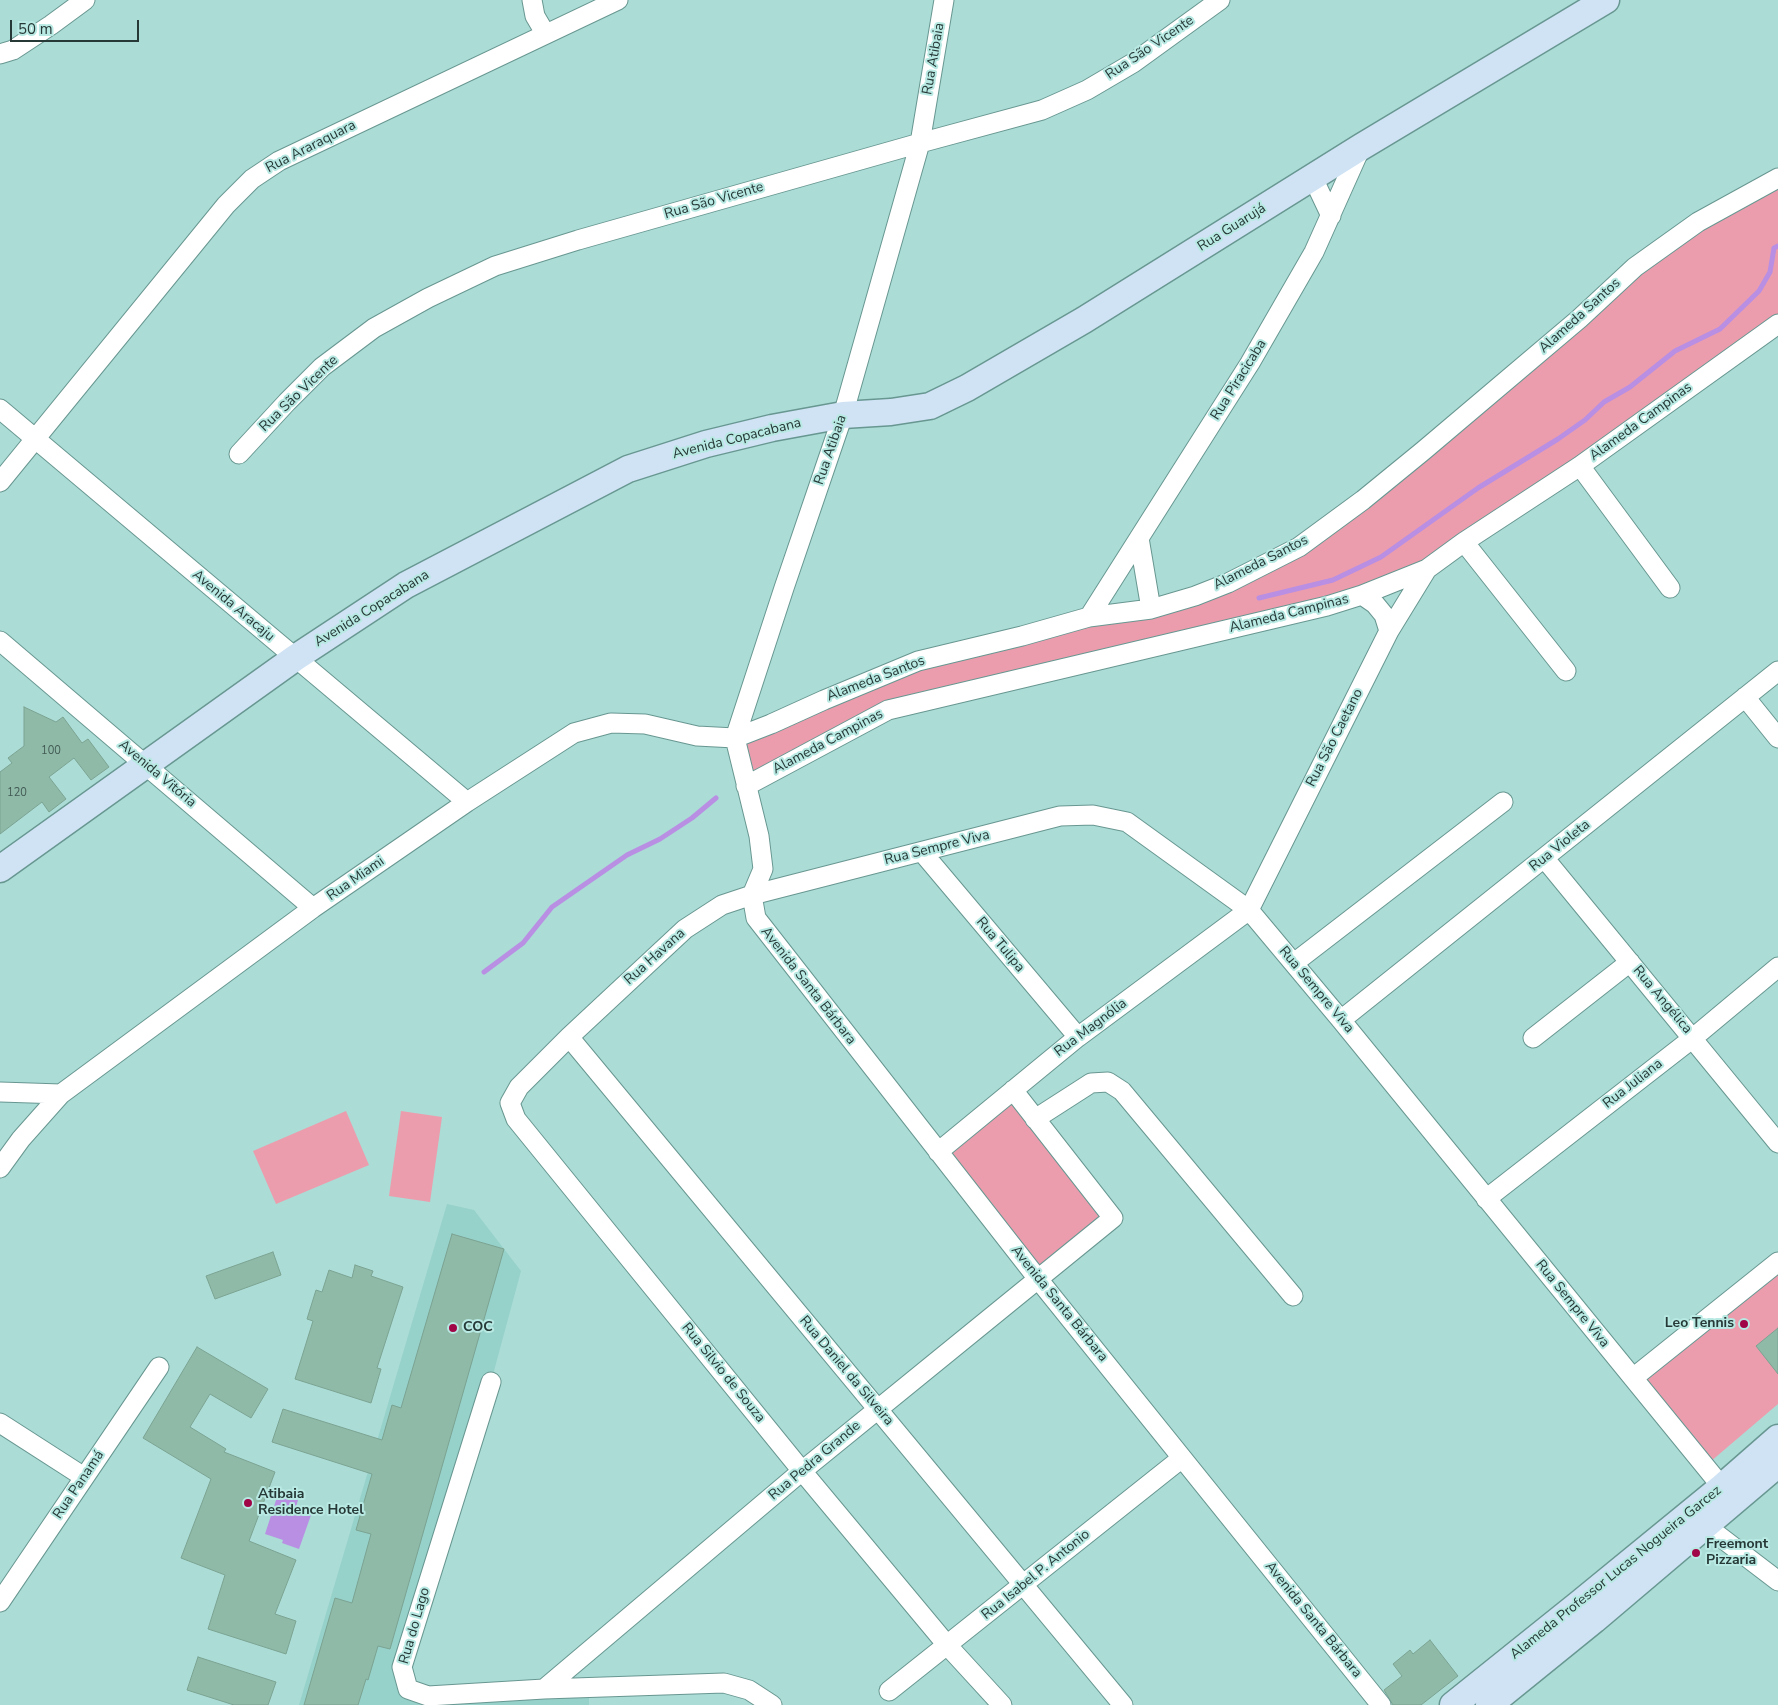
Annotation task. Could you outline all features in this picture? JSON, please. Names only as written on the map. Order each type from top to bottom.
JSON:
[{"type":"street","points":[[0,54],[13,50],[52,25],[85,0]]},
{"type":"street","points":[[532,0],[535,16],[545,33]]},
{"type":"street","name":"Rua Araraquara","points":[[0,482],[226,205],[252,178],[278,161],[618,0]]},
{"type":"street","name":"Rua Atibaia","points":[[735,738],[843,415],[920,143],[944,0]]},
{"type":"street","name":"Rua São Vicente","points":[[239,454],[322,367],[374,328],[428,298],[495,266],[578,240],[1042,110],[1087,90],[1133,63],[1220,0]]},
{"type":"street","name":"Rua Guarujá","points":[[843,415],[891,412],[930,406],[967,388],[1084,320],[1361,148],[1606,0]]},
{"type":"street","name":"Rua Piracicaba","points":[[1089,617],[1250,363],[1314,252],[1361,148]]},
{"type":"street","points":[[1313,178],[1331,216]]},
{"type":"street","name":"Alameda Santos","points":[[735,738],[918,661],[1022,636],[1089,617],[1151,609],[1195,596],[1228,583],[1300,547],[1363,500],[1430,444],[1579,318],[1635,267],[1698,222],[1778,178]]},
{"type":"street","name":"Alameda Campinas","points":[[746,786],[888,710],[1327,606],[1362,595],[1427,568],[1580,466],[1778,324]]},
{"type":"street","name":"Avenida Aracaju","points":[[0,409],[467,802]]},
{"type":"street","name":"Avenida Copacabana","points":[[0,870],[295,658],[406,585],[628,469],[706,444],[772,428],[843,415]]},
{"type":"street","points":[[1580,466],[1670,588]]},
{"type":"street","points":[[1139,538],[1151,609]]},
{"type":"street","points":[[1464,542],[1566,671]]},
{"type":"street","name":"Rua São Caetano","points":[[1249,910],[1388,631],[1427,568]]},
{"type":"street","points":[[1362,595],[1375,604],[1384,615],[1388,631]]},
{"type":"street","name":"Avenida Vitória","points":[[0,641],[313,908]]},
{"type":"street","name":"Rua Violeta","points":[[1341,1020],[1778,671]]},
{"type":"street","points":[[1745,697],[1778,738]]},
{"type":"street","name":"Rua Miami","points":[[0,1168],[21,1139],[60,1094],[313,908],[467,802],[574,734],[611,723],[645,724],[697,736],[735,738]]},
{"type":"street","points":[[735,738],[759,836],[763,869],[752,894]]},
{"type":"street","points":[[1294,963],[1503,802]]},
{"type":"street","name":"Rua Sempre Viva","points":[[752,894],[1060,816],[1093,815],[1127,822],[1249,910],[1722,1487]]},
{"type":"street","name":"Rua Tulipa","points":[[922,852],[1078,1037]]},
{"type":"street","name":"Rua Angélica","points":[[1545,858],[1778,1143]]},
{"type":"street","name":"Rua Havana","points":[[569,1037],[685,929],[722,905],[752,894]]},
{"type":"street","name":"Avenida Santa Bárbara","points":[[752,894],[756,918],[1038,1279],[1381,1705]]},
{"type":"street","name":"Rua Magnólia","points":[[938,1152],[1078,1037],[1249,910]]},
{"type":"street","points":[[1533,1038],[1630,962]]},
{"type":"street","name":"Rua Juliana","points":[[1486,1199],[1693,1038],[1778,967]]},
{"type":"street","name":"Rua Daniel da Silveira","points":[[569,1037],[1123,1705]]},
{"type":"street","name":"Rua Silvio de Souza","points":[[569,1037],[519,1087],[510,1103],[516,1119],[802,1471],[947,1645],[1002,1705]]},
{"type":"street","points":[[1013,1090],[1035,1119],[1091,1083],[1108,1082],[1122,1091],[1293,1296]]},
{"type":"street","points":[[0,1092],[60,1094]]},
{"type":"street","name":"Rua Pedra Grande","points":[[544,1689],[802,1471],[1113,1218],[1035,1119]]},
{"type":"street","points":[[1633,1378],[1778,1262]]},
{"type":"street","name":"Rua Panamá","points":[[0,1602],[159,1367]]},
{"type":"street","name":"Rua do Lago","points":[[491,1382],[402,1667],[408,1689],[428,1696],[544,1689],[724,1683],[749,1690],[772,1705]]},
{"type":"street","points":[[0,1423],[84,1477]]},
{"type":"street","name":"Alameda Professor Lucas Nogueira Garcez","points":[[1488,1705],[1594,1620],[1699,1519],[1722,1487],[1778,1438]]},
{"type":"street","name":"Rua Isabel P. Antonio","points":[[889,1691],[1182,1458]]},
{"type":"street","name":"Alameda Professor Lucas Nogueira Garcez","points":[[1453,1705],[1580,1604],[1778,1464]]},
{"type":"street","points":[[1699,1519],[1778,1581]]},
{"type":"shaded area","points":[[1778,178],[1778,324],[1464,542],[1362,595],[928,700],[746,786],[735,738],[918,661],[1151,609],[1299,547],[1635,267]]},
{"type":"shaded area","points":[[1013,1090],[1113,1218],[1038,1279],[938,1152]]},
{"type":"shaded area","points":[[346,1111],[369,1165],[276,1204],[253,1151]]},
{"type":"shaded area","points":[[401,1111],[442,1117],[430,1202],[389,1196]]},
{"type":"shaded area","points":[[447,1204],[474,1210],[521,1271],[491,1382],[402,1667],[408,1689],[589,1688],[589,1705],[299,1705]]},
{"type":"shaded area","name":"Leo Tennis","points":[[1778,1270],[1778,1404],[1710,1462],[1642,1378]]},
{"type":"shaded area","points":[[278,1494],[298,1500],[295,1510],[311,1515],[299,1549],[282,1543],[283,1540],[265,1534]]},
{"type":"building","points":[[24,707],[56,722],[63,717],[82,743],[88,739],[109,767],[91,780],[74,758],[49,777],[66,799],[49,812],[42,802],[0,834],[0,772],[12,763],[8,758],[24,746]]},
{"type":"building","points":[[452,1234],[504,1249],[390,1649],[378,1646],[358,1705],[304,1705],[335,1598],[352,1603],[371,1534],[356,1530],[372,1474],[272,1442],[283,1409],[382,1440],[392,1405],[401,1408]]},
{"type":"building","points":[[273,1252],[281,1275],[215,1299],[206,1276]]},
{"type":"building","points":[[355,1265],[373,1271],[371,1276],[403,1287],[377,1368],[381,1369],[371,1403],[295,1379],[313,1321],[307,1319],[316,1290],[322,1292],[329,1270],[352,1278]]},
{"type":"building","points":[[1778,1328],[1778,1374],[1756,1346]]},
{"type":"building","points":[[197,1347],[268,1389],[251,1418],[210,1394],[190,1427],[226,1449],[224,1452],[275,1472],[249,1541],[296,1560],[275,1614],[296,1621],[286,1654],[208,1629],[225,1575],[181,1558],[211,1479],[143,1438]]},
{"type":"building","points":[[1430,1640],[1458,1676],[1421,1705],[1393,1705],[1384,1690],[1402,1676],[1393,1664],[1410,1650],[1413,1654]]},
{"type":"building","points":[[198,1657],[276,1682],[268,1705],[234,1705],[187,1690]]},
{"type":"waterway","points":[[1259,598],[1333,580],[1381,557],[1478,488],[1558,439],[1585,420],[1604,402],[1630,387],[1675,351],[1720,329],[1759,291],[1770,272],[1774,248],[1778,246]]},
{"type":"waterway","points":[[484,972],[523,943],[552,907],[627,855],[660,839],[692,818],[716,798]]},
{"type":"place","name":"Leo Tennis","points":[[1744,1324]]},
{"type":"place","name":"COC","points":[[453,1328]]},
{"type":"place","name":"Atibaia Residence Hotel","points":[[248,1503]]},
{"type":"place","name":"Freemont Pizzaria","points":[[1696,1553]]}]
